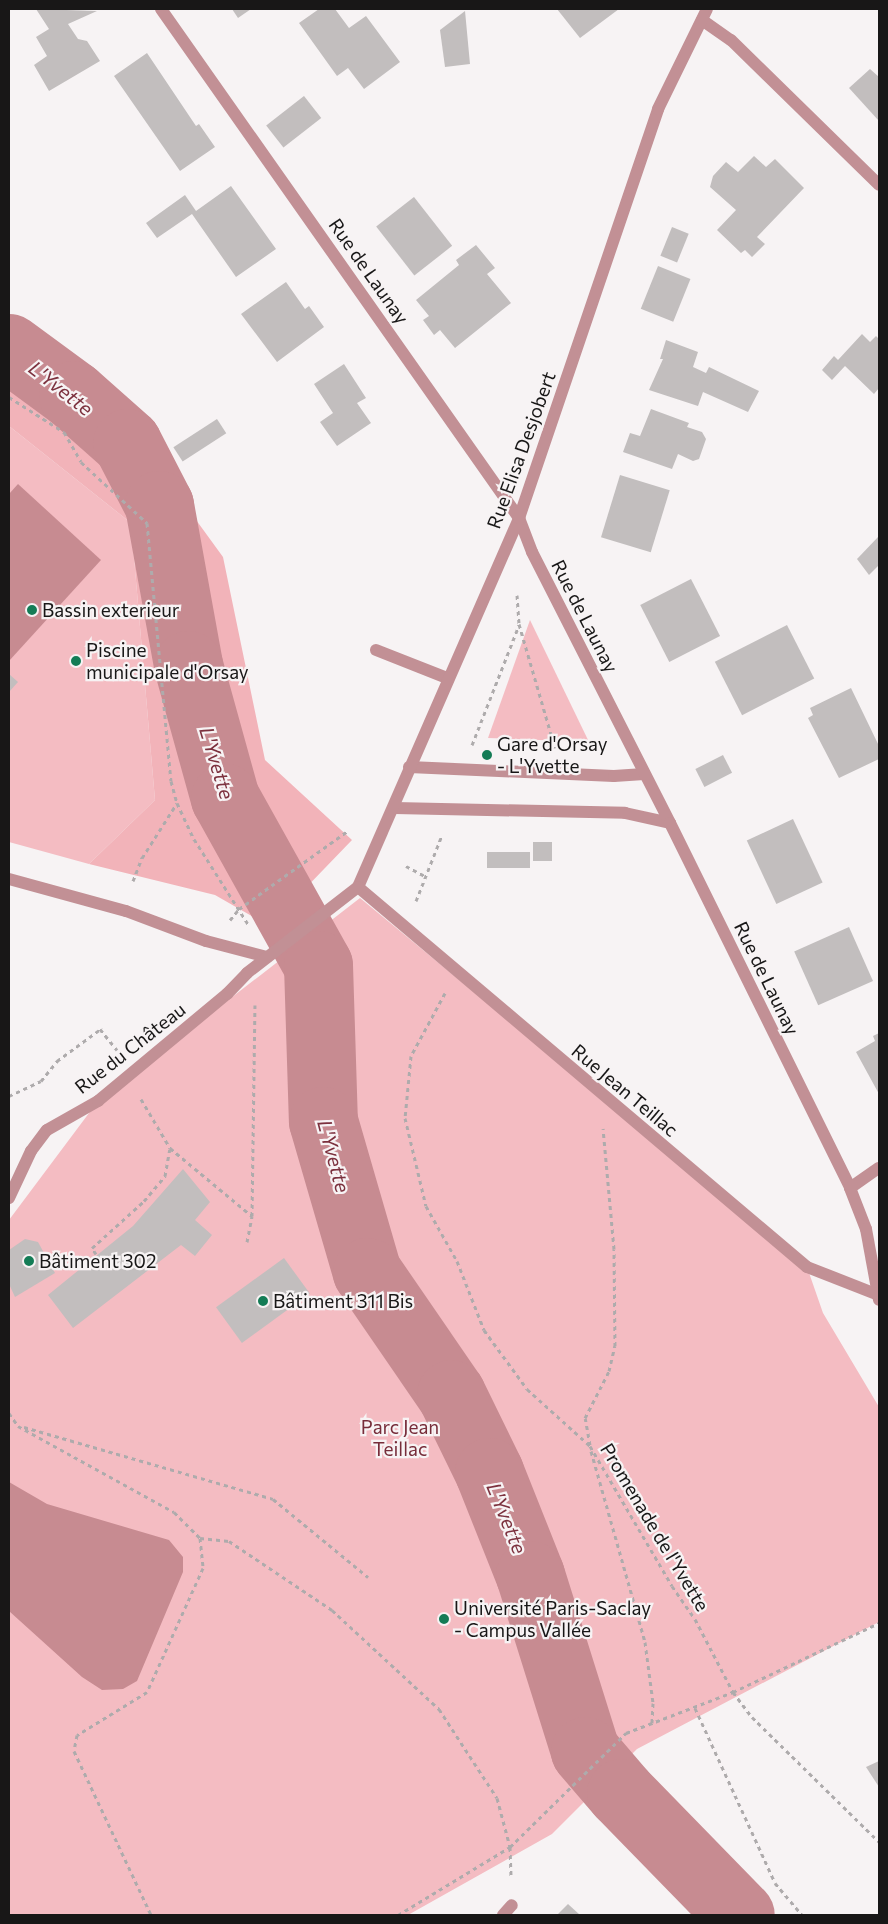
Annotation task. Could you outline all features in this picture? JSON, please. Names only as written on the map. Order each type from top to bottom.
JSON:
[{"type":"street","name":"Rue de Launay","points":[[161,9],[519,518],[532,552],[670,823],[850,1188],[866,1229],[878,1297]]},
{"type":"street","name":"Rue Elisa Desjobert","points":[[358,887],[394,808],[409,767],[447,678],[519,518],[658,109],[705,14]]},
{"type":"street","points":[[705,14],[879,185]]},
{"type":"street","points":[[376,650],[447,678]]},
{"type":"street","points":[[409,767],[614,776],[644,774]]},
{"type":"street","points":[[394,808],[625,813],[670,823]]},
{"type":"street","points":[[9,879],[126,911],[206,941],[267,957]]},
{"type":"street","name":"Rue du Château","points":[[9,1198],[31,1150],[47,1130],[98,1100],[227,994],[267,957],[358,887]]},
{"type":"street","name":"Rue Jean Teillac","points":[[358,887],[807,1267],[878,1297]]},
{"type":"street","points":[[850,1188],[879,1168]]},
{"type":"street","points":[[503,1915],[512,1904]]},
{"type":"path","points":[[9,397],[64,432],[80,462],[147,523],[171,781],[177,803],[194,839],[239,910]]},
{"type":"path","points":[[518,592],[519,624],[558,758]]},
{"type":"path","points":[[474,738],[519,624]]},
{"type":"path","points":[[133,881],[142,858],[177,803]]},
{"type":"path","points":[[229,922],[239,910],[349,830]]},
{"type":"path","points":[[415,904],[444,830]]},
{"type":"path","points":[[406,866],[425,876]]},
{"type":"path","points":[[246,1242],[252,1216],[255,1000],[248,973]]},
{"type":"path","name":"Promenade de l'Yvette","points":[[450,986],[437,1004],[410,1056],[405,1118],[426,1206],[457,1261],[484,1330],[527,1390],[590,1446],[672,1586],[695,1619],[732,1692],[752,1717],[879,1842]]},
{"type":"path","points":[[9,1096],[41,1081],[57,1061],[101,1028],[118,1051]]},
{"type":"path","points":[[140,1091],[141,1100],[170,1148],[252,1216]]},
{"type":"path","points":[[603,1127],[614,1249],[615,1346],[609,1371],[585,1418],[590,1446],[645,1642],[653,1703],[652,1723]]},
{"type":"path","points":[[96,1254],[92,1248],[144,1200],[165,1176],[170,1148]]},
{"type":"path","points":[[9,1413],[18,1426],[174,1512],[200,1538],[228,1541],[332,1610],[439,1709],[497,1798],[510,1847],[512,1904]]},
{"type":"path","points":[[18,1426],[273,1499],[368,1576]]},
{"type":"path","points":[[151,1915],[74,1751],[77,1734],[147,1692],[203,1568],[200,1538]]},
{"type":"path","points":[[398,1915],[510,1847],[626,1733],[695,1708],[732,1692],[879,1623]]},
{"type":"path","points":[[695,1708],[775,1883],[802,1915]]},
{"type":"green space","name":"Piscine municipale d'Orsay","points":[[9,426],[131,523],[155,800],[89,864],[9,842]]},
{"type":"green space","points":[[530,620],[589,742],[488,738]]},
{"type":"green space","name":"Parc Jean Teillac","points":[[360,898],[807,1267],[823,1313],[879,1407],[879,1622],[637,1749],[552,1834],[408,1915],[9,1915],[9,1220],[98,1101]]},
{"type":"shaded area","points":[[9,325],[135,436],[223,557],[265,760],[352,840],[269,926],[215,895],[89,864],[155,800],[131,523],[9,426]]},
{"type":"shaded area","name":"Bassin exterieur","points":[[18,484],[101,560],[9,661],[9,494]]},
{"type":"shaded area","points":[[9,1482],[47,1504],[169,1540],[183,1557],[183,1572],[137,1681],[123,1689],[102,1690],[82,1677],[9,1611]]},
{"type":"building","points":[[36,9],[97,11],[68,24],[78,39],[87,41],[100,61],[49,91],[34,65],[47,56],[36,37],[49,29]]},
{"type":"building","points":[[232,9],[251,9],[238,18]]},
{"type":"building","points":[[319,9],[335,9],[349,28],[366,16],[400,62],[364,89],[348,68],[337,76],[299,23]]},
{"type":"building","points":[[557,9],[619,9],[580,38]]},
{"type":"building","points":[[465,11],[470,64],[445,67],[440,30]]},
{"type":"building","points":[[147,53],[196,126],[199,124],[215,147],[180,171],[114,76]]},
{"type":"building","points":[[870,69],[879,77],[879,121],[849,88]]},
{"type":"building","points":[[304,96],[321,118],[283,148],[266,126]]},
{"type":"building","points":[[754,156],[766,167],[775,159],[804,188],[757,237],[765,244],[752,257],[745,250],[741,253],[717,230],[736,210],[710,187],[713,176],[726,162],[738,172]]},
{"type":"building","points":[[231,186],[276,249],[236,277],[192,214],[157,238],[146,223],[185,195],[196,211]]},
{"type":"building","points":[[414,197],[452,246],[414,275],[376,227]]},
{"type":"building","points":[[672,227],[689,234],[677,262],[660,256]]},
{"type":"building","points":[[476,245],[495,268],[487,274],[511,303],[455,348],[440,330],[434,335],[423,320],[429,316],[416,300],[459,265],[456,260]]},
{"type":"building","points":[[658,266],[690,279],[673,322],[641,309]]},
{"type":"building","points":[[286,282],[305,309],[309,306],[324,327],[277,362],[241,314]]},
{"type":"building","points":[[862,334],[870,342],[876,336],[879,339],[879,388],[874,394],[845,366],[832,380],[822,370],[834,356],[838,360]]},
{"type":"building","points":[[666,340],[698,352],[693,367],[706,373],[709,367],[759,391],[748,412],[703,392],[698,406],[649,390],[663,359],[660,359]]},
{"type":"building","points":[[344,364],[366,398],[357,403],[371,423],[337,446],[320,422],[333,413],[314,384]]},
{"type":"building","points":[[651,409],[689,423],[687,427],[702,432],[706,439],[699,459],[693,461],[678,454],[672,469],[623,452],[630,433],[640,436]]},
{"type":"building","points":[[217,419],[226,433],[183,462],[173,447]]},
{"type":"building","points":[[620,475],[670,490],[651,552],[601,537]]},
{"type":"building","points":[[879,536],[879,565],[869,575],[857,559]]},
{"type":"building","points":[[691,579],[720,636],[669,662],[640,605]]},
{"type":"building","points":[[787,625],[814,678],[742,715],[715,662]]},
{"type":"building","points":[[9,674],[18,682],[9,692]]},
{"type":"building","points":[[851,688],[879,746],[879,759],[839,778],[808,718],[813,715],[810,708]]},
{"type":"building","points":[[723,755],[732,773],[704,787],[695,769]]},
{"type":"building","points":[[793,819],[823,882],[776,904],[747,841]]},
{"type":"building","points":[[533,842],[552,842],[552,861],[533,861]]},
{"type":"building","points":[[487,852],[530,852],[530,868],[487,868]]},
{"type":"building","points":[[849,927],[873,981],[818,1005],[794,951]]},
{"type":"building","points":[[879,1033],[879,1094],[856,1052],[875,1041],[873,1036]]},
{"type":"building","points":[[183,1169],[210,1202],[195,1220],[212,1235],[195,1256],[181,1245],[73,1328],[48,1295],[133,1226]]},
{"type":"building","name":"Bâtiment 302","points":[[25,1239],[38,1242],[55,1273],[15,1297],[9,1284],[9,1250]]},
{"type":"building","name":"Bâtiment 311 Bis","points":[[284,1258],[310,1294],[242,1343],[216,1307]]},
{"type":"building","points":[[879,1761],[879,1787],[866,1767]]},
{"type":"building","points":[[568,1904],[580,1915],[557,1915]]},
{"type":"waterway","name":"L'Yvette","points":[[9,348],[73,395],[127,443],[159,505],[188,665],[225,798],[318,965],[323,1121],[367,1272],[451,1394],[489,1472],[530,1575],[585,1751],[621,1793],[740,1915]]},
{"type":"place","name":"Bassin exterieur","points":[[32,610]]},
{"type":"place","name":"Piscine municipale d'Orsay","points":[[76,661]]},
{"type":"place","name":"Gare d'Orsay - L'Yvette","points":[[487,755]]},
{"type":"place","name":"Bâtiment 302","points":[[29,1261]]},
{"type":"place","name":"Bâtiment 311 Bis","points":[[263,1301]]},
{"type":"place","name":"Université Paris-Saclay - Campus Vallée","points":[[444,1619]]}]
